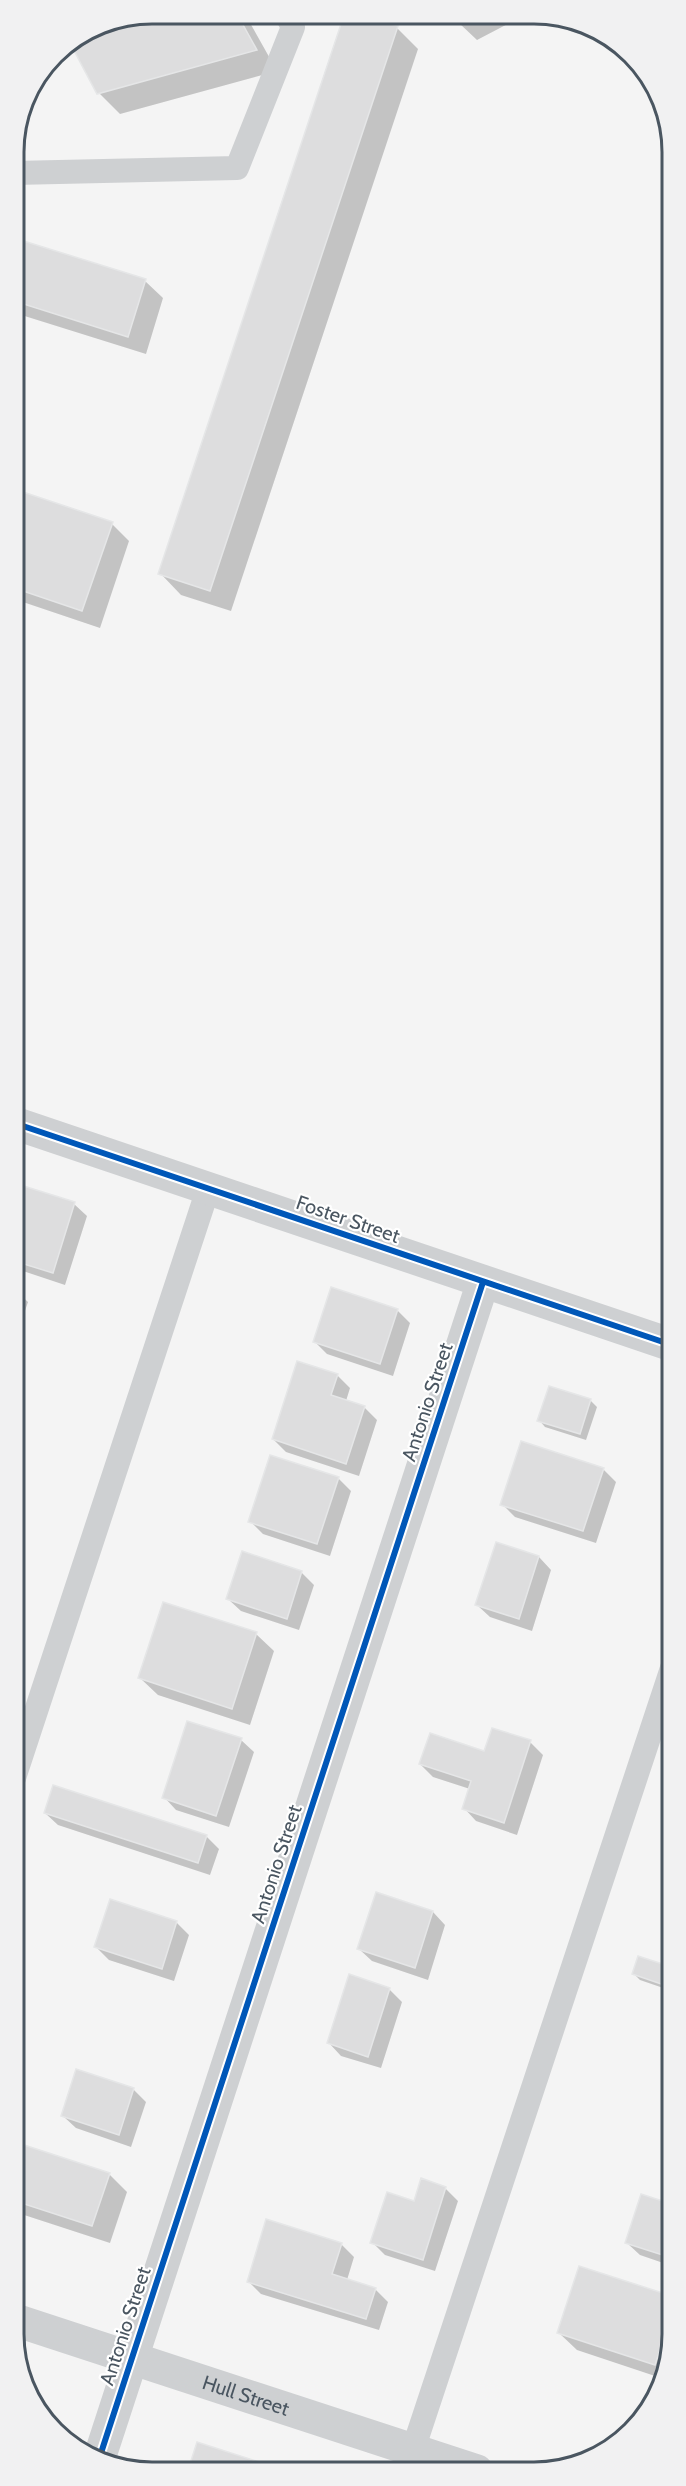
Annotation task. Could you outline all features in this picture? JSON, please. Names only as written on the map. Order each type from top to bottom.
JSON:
[{"type":"street","name":"Foster Street","points":[[24,1126],[662,1342]]},
{"type":"street","name":"Antonio Street","points":[[101,2451],[483,1282]]},
{"type":"street","name":"Hull Street","points":[[24,2323],[132,2358],[409,2460]]},
{"type":"lane","points":[[24,172],[237,168],[293,27],[291,24]]},
{"type":"lane","points":[[24,1751],[208,1189]]},
{"type":"lane","points":[[409,2460],[662,1698]]},
{"type":"building","points":[[152,24],[243,24],[257,50],[97,94],[74,51],[95,37],[119,28]]},
{"type":"building","points":[[341,24],[398,26],[210,591],[158,574]]},
{"type":"building","points":[[24,241],[146,279],[128,337],[24,304]]},
{"type":"building","points":[[24,492],[113,522],[82,611],[24,591]]},
{"type":"building","points":[[24,1186],[75,1202],[53,1273],[24,1264]]},
{"type":"building","points":[[331,1287],[398,1309],[380,1364],[313,1342]]},
{"type":"building","points":[[297,1361],[338,1374],[331,1395],[365,1406],[346,1464],[272,1439]]},
{"type":"building","points":[[549,1386],[591,1399],[580,1434],[537,1421]]},
{"type":"building","points":[[521,1441],[604,1468],[583,1531],[500,1505]]},
{"type":"building","points":[[270,1455],[339,1477],[317,1544],[248,1522]]},
{"type":"building","points":[[496,1542],[539,1556],[519,1619],[475,1605]]},
{"type":"building","points":[[242,1551],[302,1571],[287,1619],[226,1599]]},
{"type":"building","points":[[163,1602],[257,1632],[232,1709],[138,1678]]},
{"type":"building","points":[[187,1721],[242,1738],[216,1816],[162,1798]]},
{"type":"building","points":[[492,1728],[531,1740],[504,1823],[462,1809],[471,1781],[419,1764],[430,1733],[484,1751]]},
{"type":"building","points":[[53,1785],[207,1835],[198,1863],[44,1813]]},
{"type":"building","points":[[376,1892],[433,1911],[415,1968],[357,1949]]},
{"type":"building","points":[[110,1899],[177,1921],[162,1969],[94,1947]]},
{"type":"building","points":[[638,1956],[662,1964],[662,1984],[632,1974]]},
{"type":"building","points":[[349,1974],[390,1988],[368,2057],[327,2043]]},
{"type":"building","points":[[76,2069],[134,2088],[119,2135],[61,2116]]},
{"type":"building","points":[[24,2145],[110,2173],[92,2226],[24,2204]]},
{"type":"building","points":[[421,2178],[446,2187],[423,2260],[370,2243],[387,2192],[414,2201]]},
{"type":"building","points":[[641,2194],[662,2201],[662,2255],[625,2243]]},
{"type":"building","points":[[266,2219],[342,2243],[332,2274],[376,2288],[366,2319],[247,2282]]},
{"type":"building","points":[[579,2266],[662,2293],[662,2343],[655,2365],[557,2333]]},
{"type":"building","points":[[197,2442],[259,2462],[191,2462]]},
{"type":"cycle path","points":[[24,1126],[662,1342]]},
{"type":"cycle path","points":[[101,2451],[483,1282]]}]
